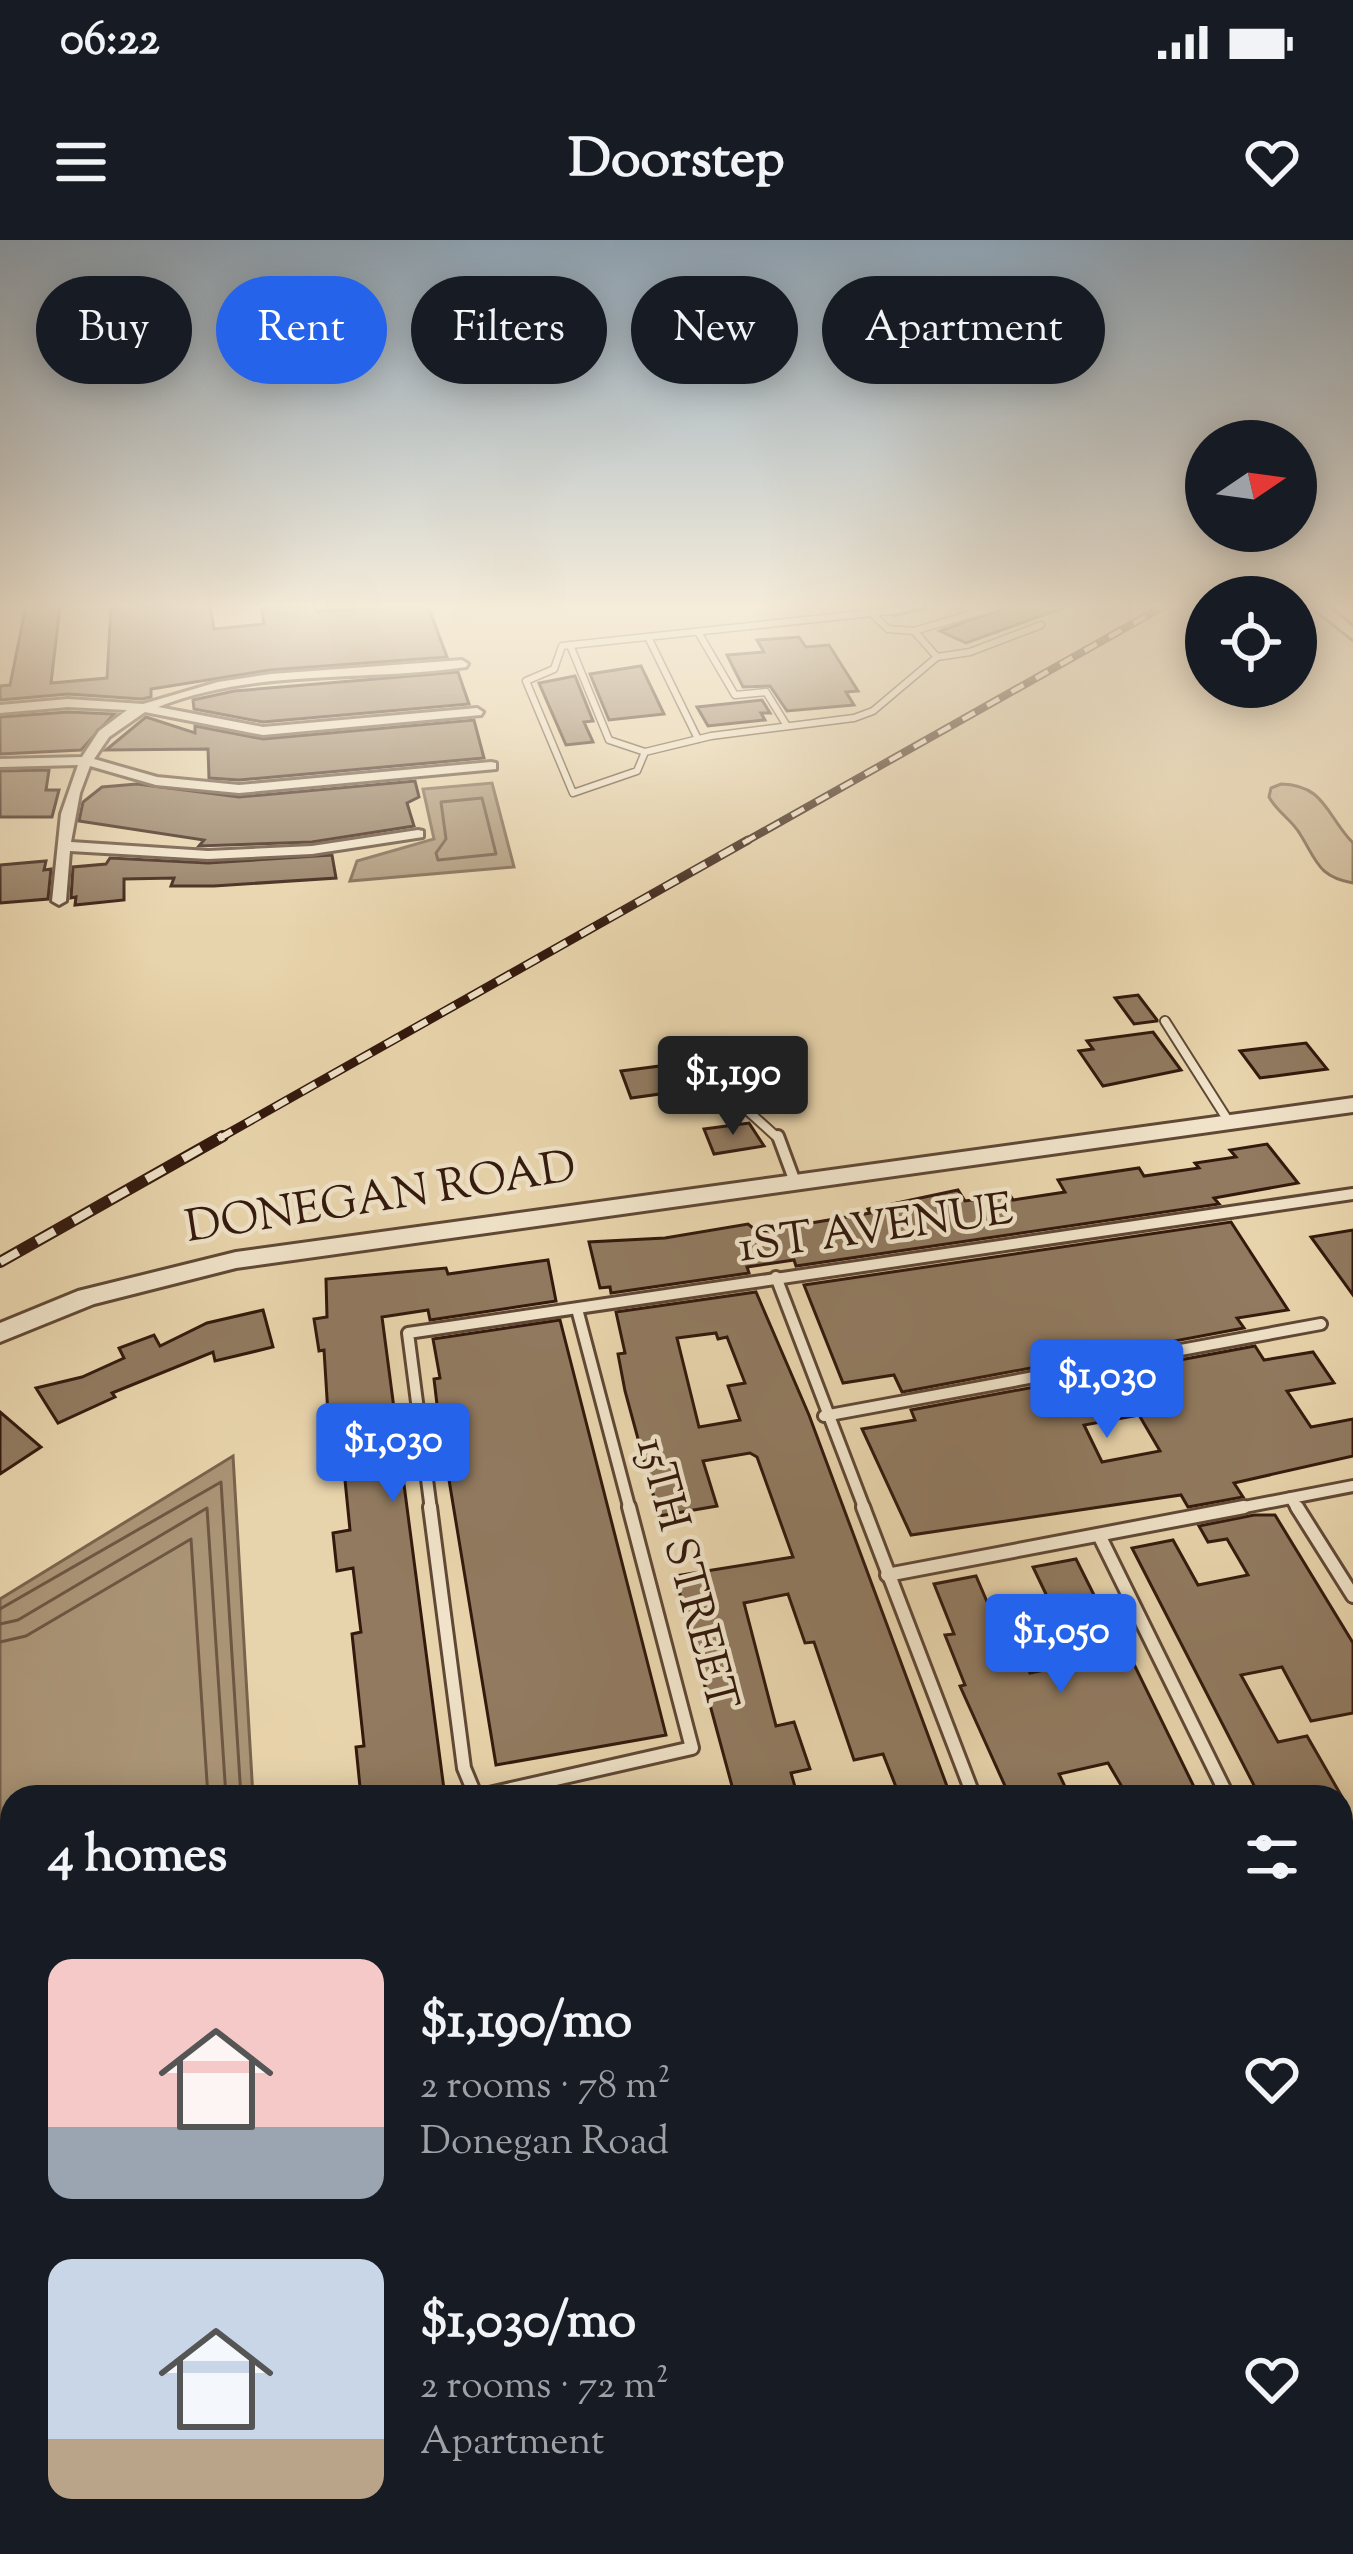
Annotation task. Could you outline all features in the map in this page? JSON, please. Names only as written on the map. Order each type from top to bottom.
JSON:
[{"type":"street","points":[[59,902],[67,814],[87,760],[104,733],[130,714]]},
{"type":"street","points":[[175,714],[263,731],[455,714]]},
{"type":"street","points":[[0,763],[87,760],[175,784],[239,789],[491,766]]},
{"type":"street","points":[[63,846],[224,855],[312,850],[418,834]]},
{"type":"street","name":"DONEGAN ROAD","points":[[0,1333],[86,1297],[236,1260],[1353,1105]]},
{"type":"lane","points":[[540,714],[573,793],[637,771],[645,752]]},
{"type":"lane","points":[[598,714],[609,740],[645,752],[856,714]]},
{"type":"lane","points":[[686,714],[698,739]]},
{"type":"lane","points":[[780,714],[787,726]]},
{"type":"lane","points":[[1165,1021],[1228,1122]]},
{"type":"lane","points":[[728,1093],[776,1132],[795,1182]]},
{"type":"lane","name":"1ST AVENUE","points":[[408,1333],[1353,1194]]},
{"type":"lane","points":[[776,1277],[824,1416],[969,1785]]},
{"type":"lane","name":"15TH STREET","points":[[529,1785],[692,1748],[577,1309]]},
{"type":"lane","points":[[824,1416],[1321,1324]]},
{"type":"lane","name":"15TH STREET","points":[[408,1333],[464,1768],[471,1785]]},
{"type":"lane","points":[[887,1575],[1353,1486]]},
{"type":"lane","points":[[1291,1498],[1353,1596]]},
{"type":"lane","points":[[1100,1534],[1222,1785]]},
{"type":"shaded area","points":[[1281,784],[1316,796],[1353,843],[1353,883],[1325,872],[1297,829],[1272,802],[1271,788]]},
{"type":"water","points":[[492,783],[514,867],[350,881],[357,861],[434,839],[423,789]]},
{"type":"water","points":[[233,1456],[252,1785],[0,1785],[0,1599]]},
{"type":"building","points":[[114,714],[81,750],[0,754],[0,717]]},
{"type":"building","points":[[220,714],[355,714],[263,722]]},
{"type":"building","points":[[552,714],[590,714],[593,721],[584,722],[593,742],[566,745]]},
{"type":"building","points":[[607,714],[664,714],[609,720]]},
{"type":"building","points":[[701,714],[762,714],[765,720],[708,726]]},
{"type":"building","points":[[146,717],[195,733],[195,726],[263,739],[474,720],[484,758],[239,780],[209,778],[208,749],[106,750]]},
{"type":"building","points":[[49,770],[46,790],[59,790],[52,817],[0,817],[0,771]]},
{"type":"building","points":[[415,781],[419,797],[407,803],[414,826],[312,842],[199,846],[204,840],[79,821],[83,802],[102,787],[137,784],[239,797]]},
{"type":"building","points":[[332,855],[336,878],[214,886],[171,886],[174,878],[124,879],[124,900],[75,905],[76,897],[71,898],[73,867],[106,864],[110,858],[208,863]]},
{"type":"building","points":[[46,861],[44,870],[51,869],[48,899],[0,903],[0,865]]},
{"type":"building","points":[[1138,995],[1157,1021],[1134,1024],[1115,998]]},
{"type":"building","points":[[1153,1032],[1181,1070],[1103,1086],[1079,1051],[1093,1049],[1087,1041]]},
{"type":"building","points":[[1306,1043],[1327,1069],[1260,1078],[1240,1051]]},
{"type":"building","points":[[699,1061],[710,1087],[631,1098],[621,1071]]},
{"type":"building","points":[[749,1123],[764,1146],[714,1154],[704,1129]]},
{"type":"building","points":[[1267,1144],[1298,1183],[1214,1198],[1219,1204],[796,1266],[794,1260],[747,1267],[749,1273],[611,1293],[610,1287],[600,1288],[589,1242],[665,1238],[748,1224],[758,1232],[870,1213],[868,1209],[958,1190],[965,1201],[1010,1195],[1013,1200],[1065,1192],[1058,1180],[1139,1168],[1144,1176],[1199,1168],[1195,1163],[1236,1157],[1230,1150]]},
{"type":"building","points":[[1231,1222],[1288,1310],[1237,1318],[1244,1328],[902,1392],[894,1375],[843,1383],[804,1285]]},
{"type":"building","points":[[1353,1230],[1353,1295],[1311,1237]]},
{"type":"building","points":[[548,1260],[556,1301],[430,1320],[428,1310],[382,1317],[443,1785],[360,1785],[356,1747],[364,1746],[352,1634],[361,1632],[353,1568],[337,1571],[333,1533],[350,1530],[344,1470],[335,1471],[324,1350],[319,1351],[314,1319],[327,1317],[326,1279],[446,1268],[448,1274]]},
{"type":"building","points":[[756,1292],[809,1415],[947,1785],[895,1785],[883,1754],[854,1760],[814,1642],[805,1643],[788,1594],[744,1603],[776,1726],[794,1722],[810,1769],[791,1773],[794,1785],[732,1785],[675,1576],[793,1557],[757,1457],[750,1453],[703,1461],[717,1506],[659,1516],[625,1391],[618,1354],[625,1353],[616,1312]],"holes":[[[716,1333],[718,1339],[727,1337],[745,1383],[728,1386],[740,1420],[699,1427],[677,1338]]]},
{"type":"building","points":[[263,1310],[273,1347],[215,1361],[213,1352],[112,1393],[115,1397],[58,1423],[36,1388],[82,1377],[124,1358],[119,1348],[154,1335],[160,1346],[207,1323]]},
{"type":"building","points":[[560,1320],[666,1735],[496,1765],[438,1413],[434,1379],[440,1378],[433,1339]]},
{"type":"building","points":[[1255,1346],[1264,1360],[1313,1352],[1334,1383],[1287,1391],[1311,1427],[1353,1419],[1353,1456],[1234,1483],[1243,1497],[1188,1507],[1181,1495],[911,1535],[862,1429],[915,1420],[911,1410]],"holes":[[[1139,1415],[1160,1451],[1102,1462],[1084,1425]]]},
{"type":"building","points":[[0,1412],[41,1447],[0,1474]]},
{"type":"building","points":[[1275,1515],[1353,1643],[1353,1713],[1311,1721],[1282,1667],[1241,1675],[1278,1742],[1307,1736],[1335,1785],[1254,1785],[1132,1548],[1173,1540],[1198,1585],[1248,1575],[1227,1539],[1208,1542],[1199,1526]]},
{"type":"building","points":[[1076,1559],[1098,1603],[1104,1603],[1193,1785],[1121,1785],[1108,1763],[1059,1774],[1064,1785],[1005,1785],[960,1686],[965,1685],[945,1635],[954,1634],[934,1584],[976,1576],[997,1625],[1007,1623],[1030,1673],[1079,1663],[1033,1567]]},
{"type":"railway","points":[[743,843],[972,714]]},
{"type":"railway","points":[[218,1139],[748,840]]},
{"type":"railway","points":[[0,1262],[223,1136]]}]
